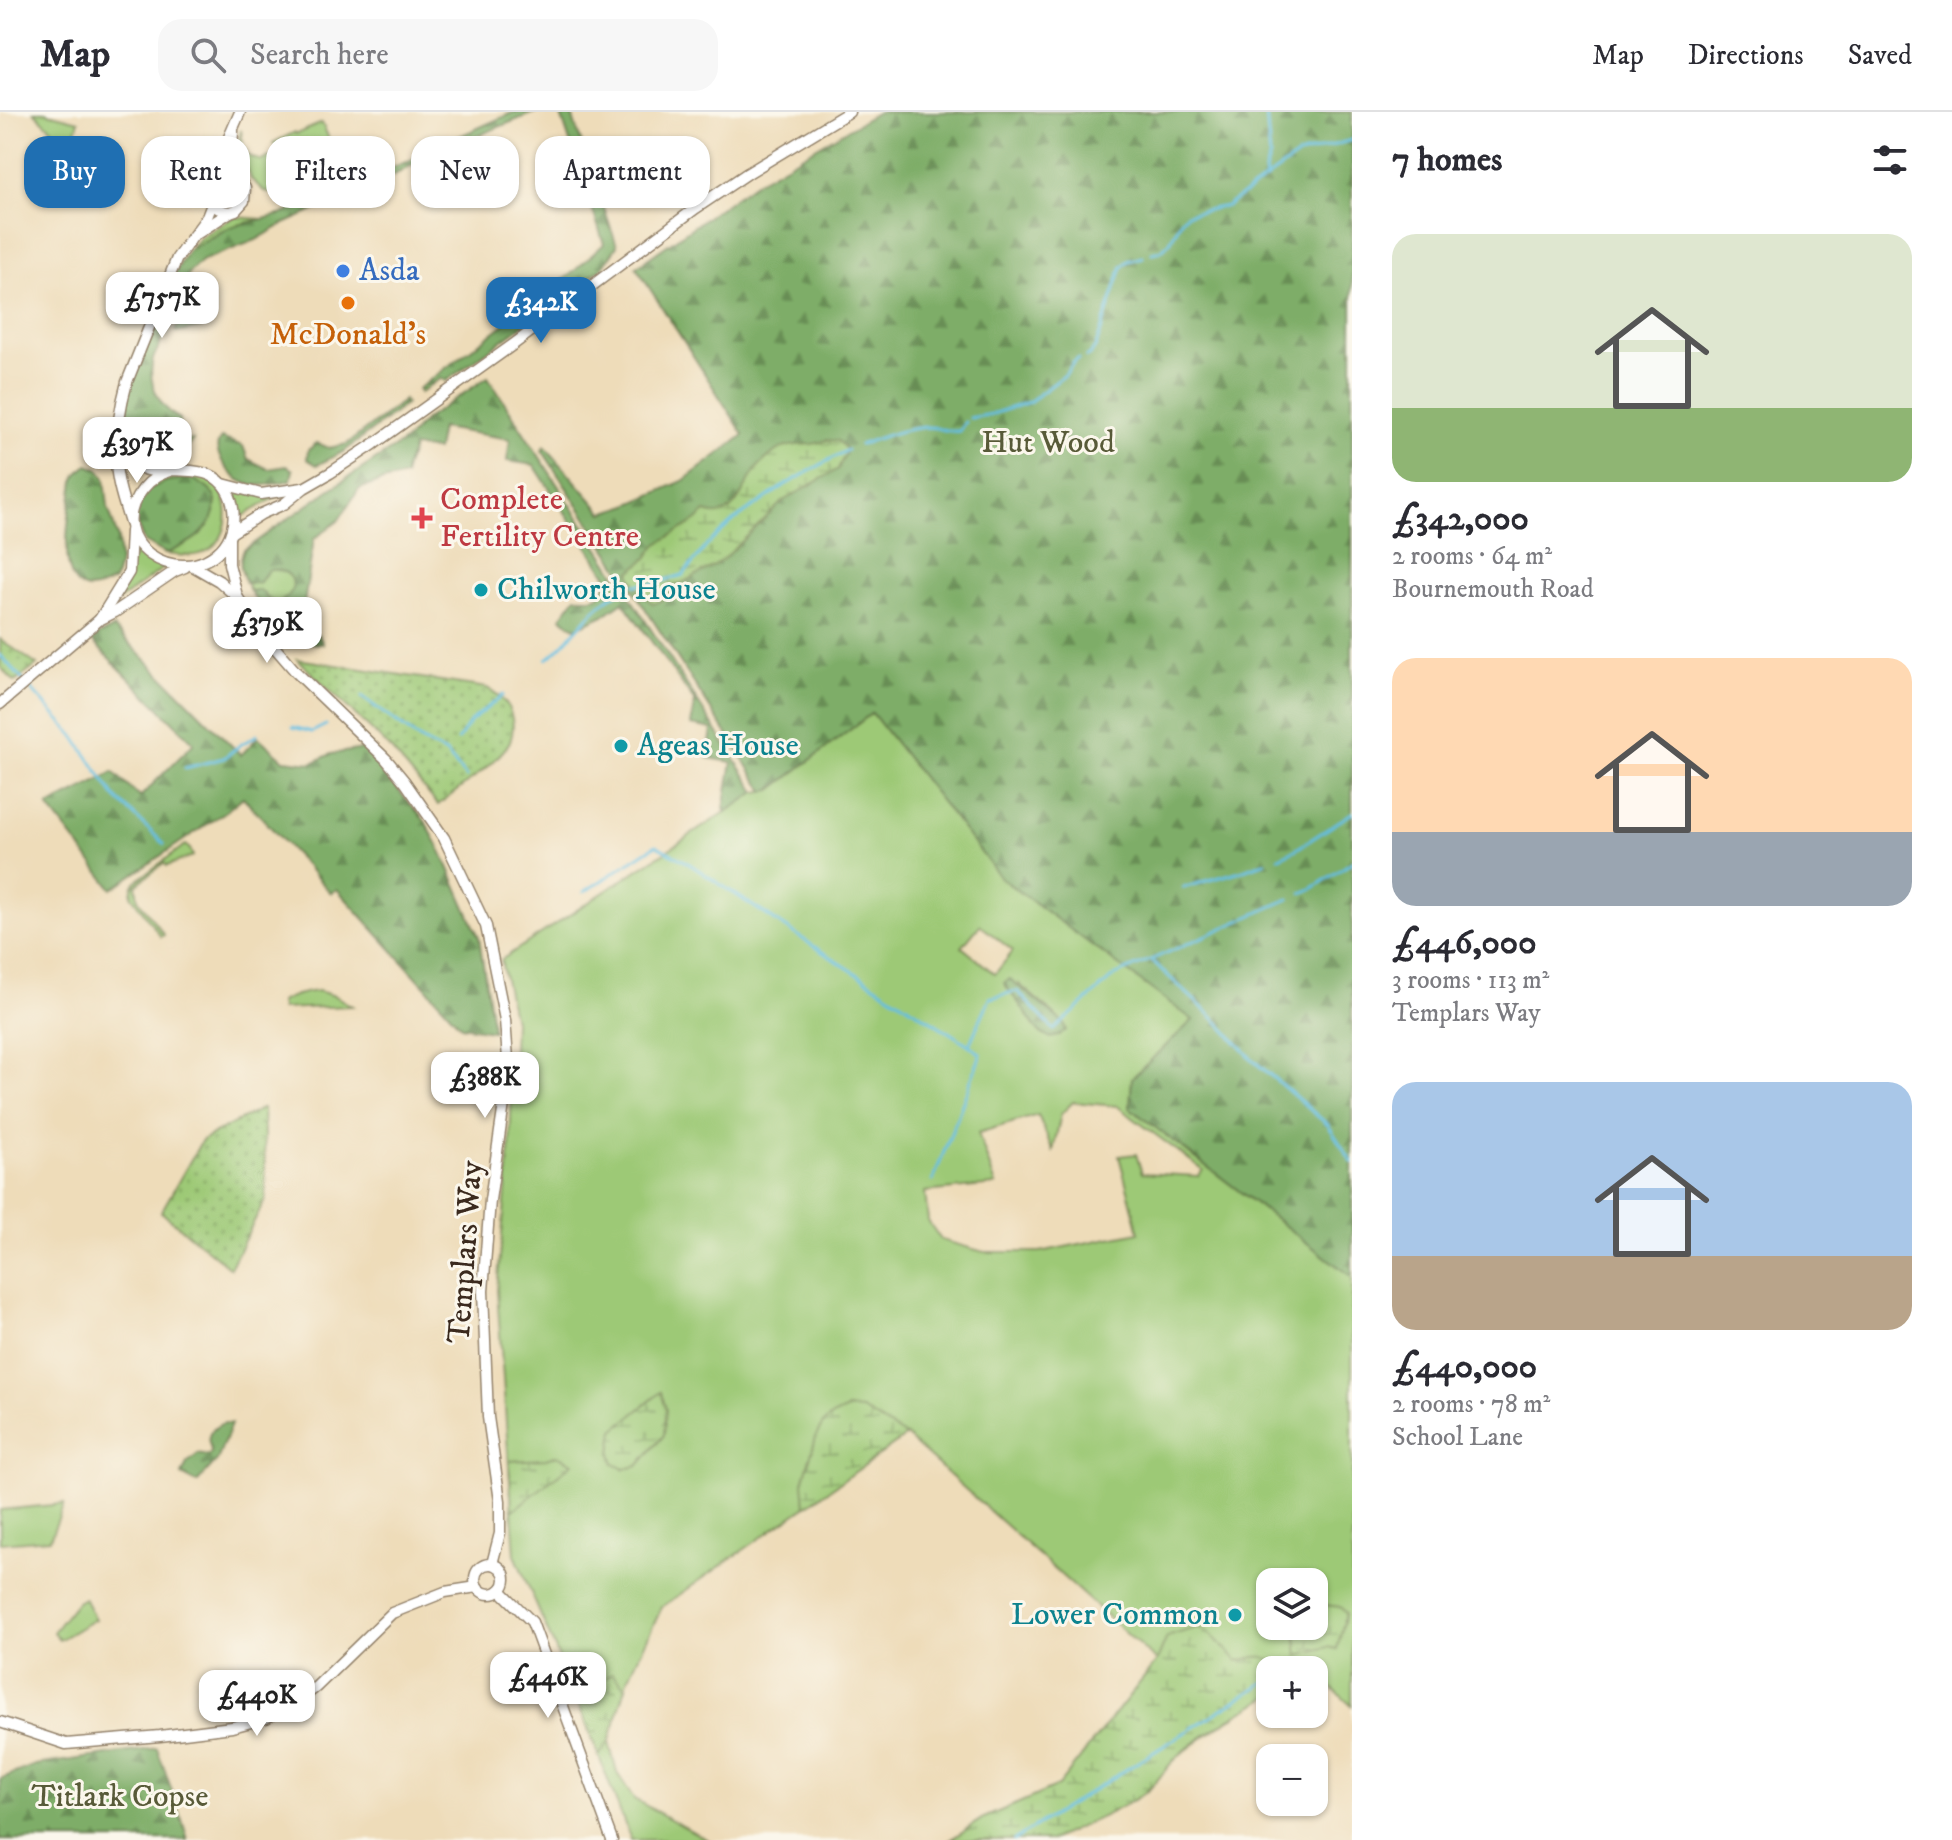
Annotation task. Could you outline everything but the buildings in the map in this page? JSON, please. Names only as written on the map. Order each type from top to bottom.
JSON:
[{"type":"street","points":[[231,136],[240,112]]},
{"type":"street","points":[[0,704],[99,620],[175,571],[214,555],[230,536],[374,444],[748,173],[849,112]]},
{"type":"street","points":[[233,131],[233,136]]},
{"type":"street","points":[[190,566],[157,559],[142,547],[130,527],[119,482],[117,437],[127,382],[177,258],[210,208]]},
{"type":"street","points":[[217,208],[230,212]]},
{"type":"street","points":[[190,239],[237,208]]},
{"type":"street","points":[[117,437],[131,462],[148,471],[164,473]]},
{"type":"street","points":[[99,620],[129,572],[131,512],[136,498],[146,485],[164,473],[173,470],[200,472],[223,484],[261,494],[304,488]]},
{"type":"street","points":[[223,484],[232,502],[230,536]]},
{"type":"street","name":"Templars Way","points":[[230,536],[229,564],[238,598]]},
{"type":"street","name":"Templars Way","points":[[190,566],[219,581],[238,598],[276,650],[386,759],[405,782],[452,853],[486,926],[505,1020],[507,1083],[490,1200],[483,1291],[488,1417],[500,1501],[500,1533],[492,1564]]},
{"type":"street","name":"Templars Way","points":[[477,1587],[476,1572],[483,1566],[492,1564],[501,1569],[504,1585],[500,1590],[532,1622],[612,1840]]},
{"type":"street","points":[[0,1722],[66,1744],[232,1727],[266,1718],[300,1699],[392,1613],[445,1592],[477,1587],[488,1594],[500,1590]]},
{"type":"green space","points":[[34,112],[79,121],[74,136],[55,132]]},
{"type":"green space","points":[[514,112],[536,112],[477,136],[460,136]]},
{"type":"green space","points":[[560,112],[571,112],[579,136],[568,136]]},
{"type":"green space","name":"Hut Wood","points":[[878,112],[1352,112],[1352,1277],[1130,1108],[1132,1078],[1193,1020],[1001,878],[872,713],[771,790],[764,791],[542,450],[545,446],[603,513],[683,481],[744,435],[636,267],[758,181]]},
{"type":"green space","points":[[322,123],[328,136],[287,136]]},
{"type":"green space","points":[[250,156],[261,161],[266,159],[266,192],[250,176]]},
{"type":"green space","points":[[411,160],[411,166],[395,174],[395,167]]},
{"type":"green space","points":[[297,208],[320,208],[256,240],[201,261],[189,273],[183,287],[185,295],[154,356],[151,373],[158,396],[167,410],[180,419],[181,432],[172,440],[131,449],[126,421],[136,367],[174,275],[188,250],[230,227]]},
{"type":"green space","points":[[592,208],[604,208],[617,246],[602,268],[446,381],[441,378],[420,393],[418,389],[572,273],[604,244]]},
{"type":"green space","points":[[234,217],[263,219],[230,227],[188,250],[202,236]]},
{"type":"green space","points":[[192,295],[206,326],[175,331]]},
{"type":"green space","points":[[488,377],[756,792],[726,812],[732,762],[708,758],[712,729],[691,725],[695,702],[623,602],[575,628],[561,617],[576,597],[594,598],[601,594],[608,578],[534,465],[507,461],[510,439],[441,428],[437,450],[413,447],[405,476],[359,489],[338,521],[314,539],[304,604],[304,630],[319,635],[323,644],[292,641],[279,636],[250,591],[260,590],[269,600],[277,602],[289,595],[292,581],[289,575],[281,571],[268,570],[259,583],[246,583],[241,566],[244,550],[406,440],[426,419]]},
{"type":"green space","points":[[404,400],[406,404],[345,451],[317,465],[307,459],[308,450],[317,443],[329,448],[347,444]]},
{"type":"green space","points":[[221,438],[243,446],[248,459],[268,469],[287,466],[293,470],[291,480],[252,485],[236,478],[219,455],[217,446]]},
{"type":"green space","points":[[193,440],[181,452],[166,460],[150,462],[134,454]]},
{"type":"green space","points":[[827,440],[838,441],[847,450],[838,469],[783,501],[726,557],[674,587],[664,599],[654,604],[642,594],[630,572],[647,558],[656,545],[705,512],[716,514],[732,508],[758,467],[777,451]]},
{"type":"green space","points":[[88,465],[99,469],[105,478],[120,561],[114,581],[92,589],[84,588],[75,581],[67,556],[74,481]]},
{"type":"green space","points":[[176,473],[201,474],[211,479],[224,498],[226,522],[223,533],[209,550],[198,554],[166,554],[199,535],[210,521],[216,501],[142,492],[154,481]]},
{"type":"green space","points":[[191,478],[214,495],[216,504],[212,520],[196,538],[166,554],[144,542],[133,514],[146,490],[167,481]]},
{"type":"green space","points":[[234,491],[278,496],[238,519]]},
{"type":"green space","points":[[136,551],[165,567],[112,605]]},
{"type":"green space","points":[[280,569],[293,582],[291,592],[284,599],[275,602],[260,590],[250,591],[246,583],[259,583],[268,570]]},
{"type":"green space","points":[[114,628],[241,755],[258,737],[284,760],[312,763],[331,754],[363,749],[425,821],[442,853],[479,937],[493,1031],[461,1026],[337,889],[331,893],[243,797],[112,889],[48,806],[113,772],[140,797],[194,743],[90,639]]},
{"type":"green space","points":[[0,639],[37,665],[15,682],[0,667]]},
{"type":"green space","points":[[297,659],[487,688],[506,704],[513,727],[512,736],[505,749],[488,766],[438,805],[389,747]]},
{"type":"green space","points":[[872,713],[1001,878],[1194,1020],[1132,1078],[1130,1108],[1352,1277],[1352,1706],[1328,1686],[1328,1656],[1256,1656],[1256,1704],[1233,1716],[1181,1754],[1148,1791],[1127,1804],[1051,1840],[950,1840],[982,1819],[1058,1786],[1157,1661],[906,1436],[662,1607],[629,1677],[609,1742],[617,1773],[634,1799],[708,1840],[631,1840],[577,1700],[515,1555],[497,1290],[510,1147],[514,1021],[501,960],[756,792],[771,790]],"holes":[[[980,925],[1013,951],[995,974],[962,947]],[[1019,984],[1055,1015],[1035,1027],[1022,1007]],[[1073,1102],[1117,1106],[1203,1170],[1198,1176],[1142,1173],[1136,1154],[1119,1156],[1139,1232],[1040,1252],[984,1252],[941,1240],[928,1221],[925,1192],[996,1185],[978,1133],[1038,1115],[1053,1151],[1061,1114]]]},
{"type":"green space","points":[[185,845],[193,856],[167,866],[164,863],[136,885],[138,899],[164,935],[161,937],[131,895],[132,888],[135,882]]},
{"type":"green space","points":[[1010,979],[1064,1023],[1066,1030],[1052,1038],[1041,1033],[1004,983]]},
{"type":"green space","points":[[318,991],[352,1006],[281,1009],[280,1002],[299,994]]},
{"type":"green space","points":[[263,1108],[266,1198],[230,1268],[161,1212],[202,1140]]},
{"type":"green space","points":[[661,1392],[666,1409],[664,1435],[638,1466],[624,1469],[614,1464],[611,1453],[614,1430]]},
{"type":"green space","points":[[847,1409],[862,1410],[906,1436],[805,1507],[803,1482],[817,1434],[832,1416]]},
{"type":"green space","points":[[224,1423],[231,1424],[217,1461],[197,1483],[182,1475],[187,1463],[198,1454],[208,1456],[211,1453],[210,1433]]},
{"type":"green space","points":[[557,1455],[573,1463],[512,1511],[509,1461],[546,1459]]},
{"type":"green space","points":[[64,1504],[50,1539],[0,1543],[0,1510]]},
{"type":"green space","points":[[84,1598],[95,1619],[59,1640],[53,1632],[77,1602]]},
{"type":"green space","points":[[1328,1605],[1340,1607],[1346,1613],[1337,1649],[1328,1647],[1298,1655],[1296,1640],[1328,1640]]},
{"type":"green space","points":[[1198,1627],[1238,1661],[1256,1657],[1256,1704],[1187,1748],[1153,1785],[1134,1800],[1056,1838],[950,1840],[982,1819],[1058,1786],[1157,1661],[1167,1637]]},
{"type":"green space","points":[[612,1673],[626,1687],[609,1742],[599,1756],[577,1700]]},
{"type":"green space","name":"Titlark Copse","points":[[157,1748],[188,1840],[0,1840],[0,1779],[35,1765]]},
{"type":"waterway","points":[[1266,112],[1270,157],[1265,170],[1266,179]]},
{"type":"waterway","points":[[1152,253],[1161,251],[1170,242],[1187,214],[1227,206],[1299,155],[1352,140]]},
{"type":"waterway","points":[[1086,357],[1096,346],[1122,267],[1128,261],[1143,257]]},
{"type":"waterway","points":[[970,418],[1029,402],[1065,375],[1078,359]]},
{"type":"waterway","points":[[860,445],[919,428],[959,431],[965,422]]},
{"type":"waterway","points":[[635,585],[683,575],[708,544],[732,522],[785,485],[847,450]]},
{"type":"waterway","points":[[547,659],[601,604],[622,591]]},
{"type":"waterway","points":[[0,655],[74,736],[115,797],[164,844]]},
{"type":"waterway","points":[[458,740],[471,721],[503,695]]},
{"type":"waterway","points":[[362,697],[422,741],[446,753],[466,777]]},
{"type":"waterway","points":[[293,727],[312,732],[326,725]]},
{"type":"waterway","points":[[185,768],[224,758],[257,735]]},
{"type":"waterway","points":[[1279,857],[1352,813]]},
{"type":"waterway","points":[[584,892],[656,845],[969,1045],[990,998],[1017,991],[1054,1030],[1114,976],[1289,899]]},
{"type":"waterway","points":[[1183,888],[1266,862]]},
{"type":"waterway","points":[[1302,893],[1352,862]]},
{"type":"waterway","points":[[1151,960],[1218,1022],[1254,1061],[1328,1125],[1352,1162]]},
{"type":"waterway","points":[[933,1181],[981,1054],[969,1045]]},
{"type":"waterway","points":[[1014,1840],[1256,1688]]},
{"type":"place","name":"Asda","points":[[343,271]]},
{"type":"place","name":"McDonald's","points":[[348,303]]},
{"type":"place","name":"Complete Fertility Centre","points":[[422,518]]},
{"type":"place","name":"Chilworth House","points":[[481,590]]},
{"type":"place","name":"Ageas House","points":[[621,746]]},
{"type":"place","name":"Lower Common","points":[[1235,1615]]}]
